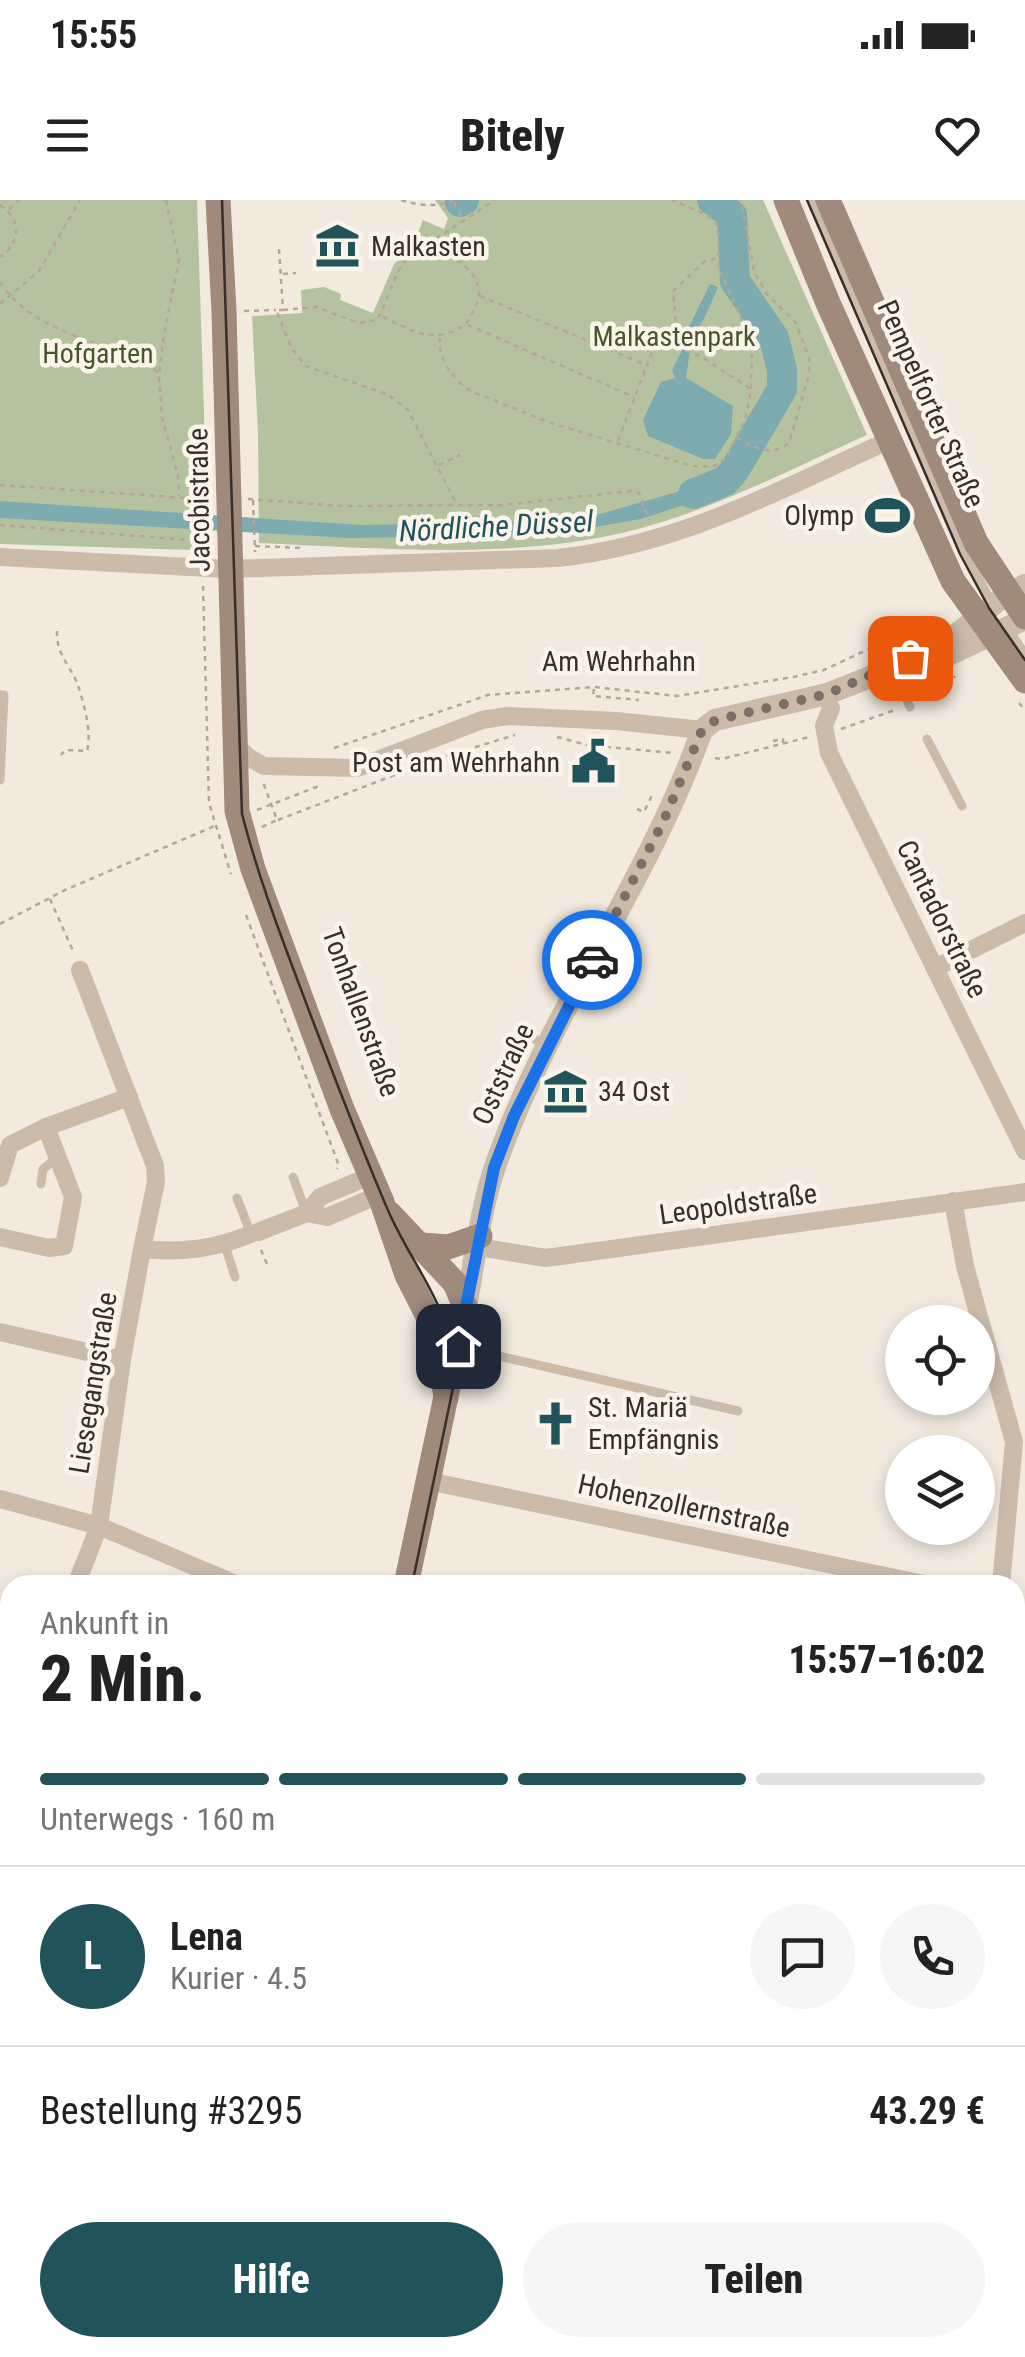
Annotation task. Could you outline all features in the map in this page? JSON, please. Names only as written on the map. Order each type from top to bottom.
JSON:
[{"type":"main road","name":"Jacobistraße","points":[[218,200],[224,311],[248,541],[230,569],[234,743],[229,808]]},
{"type":"main road","name":"Pempelforter Straße","points":[[786,200],[843,333],[903,420],[976,543],[1006,613]]},
{"type":"main road","name":"Pempelforter Straße","points":[[828,200],[888,334],[903,420],[953,581],[1006,613]]},
{"type":"main road","points":[[843,333],[844,319],[857,310],[872,317],[903,420]]},
{"type":"main road","points":[[1006,613],[1025,681]]},
{"type":"main road","name":"Tonhallenstraße","points":[[229,808],[407,1275],[436,1332],[446,1397]]},
{"type":"main road","name":"Tonhallenstraße","points":[[377,1191],[389,1214],[457,1286],[465,1313]]},
{"type":"main road","points":[[421,1246],[444,1248],[473,1243]]},
{"type":"main road","name":"Oststraße","points":[[408,1575],[465,1313]]},
{"type":"street","points":[[0,557],[230,569],[558,558],[606,552],[694,528],[903,420]]},
{"type":"street","name":"Am Wehrhahn","points":[[234,743],[264,766],[357,768],[482,720],[506,716],[702,730],[763,726],[831,708],[898,680],[1006,613]]},
{"type":"street","name":"Am Wehrhahn","points":[[702,730],[716,720],[813,698],[854,684],[1006,613]]},
{"type":"street","name":"Cantadorstraße","points":[[831,708],[824,726],[829,753],[1025,1151]]},
{"type":"street","name":"Oststraße","points":[[465,1313],[473,1243],[494,1168],[548,1046],[664,820],[702,730]]},
{"type":"street","points":[[935,968],[1025,924]]},
{"type":"street","name":"Liesegangstraße","points":[[80,970],[129,1096],[156,1182],[122,1360],[99,1526],[80,1575]]},
{"type":"street","points":[[0,1178],[10,1144],[129,1096]]},
{"type":"street","points":[[0,1237],[31,1236],[58,1248],[66,1241],[74,1198],[46,1128]]},
{"type":"street","points":[[142,1249],[178,1252],[225,1245],[306,1213],[327,1217],[377,1191]]},
{"type":"street","name":"Leopoldstraße","points":[[473,1243],[546,1258],[1025,1192]]},
{"type":"street","points":[[953,1201],[965,1266],[1019,1442],[1002,1575]]},
{"type":"street","points":[[0,1332],[122,1360]]},
{"type":"street","name":"Hohenzollernstraße","points":[[428,1481],[881,1575]]},
{"type":"street","points":[[0,1499],[99,1526],[214,1575]]},
{"type":"lane","name":"Pempelforter Straße","points":[[811,200],[857,310]]},
{"type":"lane","points":[[1006,613],[1025,654]]},
{"type":"lane","points":[[898,680],[910,708]]},
{"type":"lane","points":[[0,695],[4,696],[0,780]]},
{"type":"lane","points":[[926,739],[962,806]]},
{"type":"lane","points":[[523,1033],[548,1046]]},
{"type":"lane","points":[[41,1184],[44,1169],[58,1157]]},
{"type":"lane","points":[[293,1178],[306,1213]]},
{"type":"lane","points":[[237,1198],[255,1233]]},
{"type":"lane","points":[[225,1245],[235,1276]]},
{"type":"lane","points":[[458,1346],[738,1412]]},
{"type":"path","points":[[8,210],[19,200]]},
{"type":"path","points":[[0,304],[39,271],[80,200]]},
{"type":"path","points":[[166,200],[179,260],[160,376],[162,417],[180,497]]},
{"type":"path","points":[[401,200],[418,206],[438,206],[453,200],[462,219]]},
{"type":"path","points":[[418,206],[424,200]]},
{"type":"path","points":[[434,250],[436,240],[494,200]]},
{"type":"path","points":[[440,337],[440,356],[466,388],[548,422],[708,468],[722,462],[737,438],[752,390],[752,342],[742,314],[723,282],[718,257],[719,230],[712,218],[672,200]]},
{"type":"path","points":[[737,438],[772,451],[789,443],[810,367],[802,334],[766,293],[754,272],[741,200]]},
{"type":"path","points":[[0,206],[8,210],[17,233],[11,249],[0,256]]},
{"type":"path","points":[[280,249],[284,310]]},
{"type":"path","points":[[224,311],[316,308],[359,323],[378,320],[408,257],[417,251],[434,250],[467,268],[479,296],[646,365]]},
{"type":"path","points":[[669,342],[676,324],[674,291],[704,262],[718,257]]},
{"type":"path","points":[[281,274],[296,272]]},
{"type":"path","points":[[0,282],[9,296],[34,316],[133,356],[155,368],[160,376]]},
{"type":"path","points":[[381,316],[422,334],[440,337],[466,324],[479,296]]},
{"type":"path","points":[[278,310],[292,349],[306,366],[389,395],[408,410],[458,506]]},
{"type":"path","points":[[466,324],[634,397]]},
{"type":"path","points":[[618,442],[658,338],[691,352],[752,390]]},
{"type":"path","points":[[437,466],[460,455]]},
{"type":"path","points":[[0,485],[245,504],[343,506],[542,503],[632,490],[640,496],[650,525]]},
{"type":"path","name":"Jacobistraße","points":[[202,500],[202,549]]},
{"type":"path","points":[[245,504],[248,541],[311,548]]},
{"type":"path","points":[[0,525],[202,539]]},
{"type":"path","name":"Jacobistraße","points":[[203,584],[208,757],[229,808]]},
{"type":"path","name":"Am Wehrhahn","points":[[328,750],[488,696],[594,687],[677,696],[824,670],[913,628],[926,627]]},
{"type":"path","points":[[57,631],[56,646],[77,684],[90,740],[87,751],[65,750],[61,755]]},
{"type":"path","points":[[763,688],[770,686],[770,681]]},
{"type":"path","points":[[594,687],[594,696],[638,700]]},
{"type":"path","points":[[674,706],[677,696]]},
{"type":"path","points":[[229,808],[277,820],[436,758],[494,739],[526,734]]},
{"type":"path","points":[[710,758],[722,760],[816,736]]},
{"type":"path","points":[[555,737],[676,753]]},
{"type":"path","points":[[773,741],[783,740],[784,744]]},
{"type":"path","points":[[0,924],[229,808],[271,802],[357,768]]},
{"type":"path","points":[[260,775],[277,820]]},
{"type":"path","points":[[229,808],[228,866],[232,878]]},
{"type":"path","points":[[637,808],[644,812],[646,808]]},
{"type":"path","points":[[50,898],[80,970]]},
{"type":"path","points":[[245,912],[340,1166],[328,1180]]},
{"type":"green space","name":"Hofgarten","points":[[0,200],[197,200],[206,475],[196,473],[197,536],[192,550],[0,544]]},
{"type":"green space","name":"Malkastenpark","points":[[435,200],[763,200],[867,435],[688,513],[582,541],[443,550],[259,543],[252,316],[302,313],[301,290],[324,287],[341,294],[340,300],[373,313],[394,264],[412,247],[423,220],[444,229],[448,218]]},
{"type":"water","points":[[710,284],[718,287],[692,337],[686,378],[733,406],[731,434],[715,459],[703,459],[648,436],[643,420],[661,382],[675,378],[672,370],[687,341],[683,339]]},
{"type":"water","points":[[722,479],[735,479],[693,502],[641,519],[550,535],[349,538],[0,518],[0,501],[361,525],[538,522],[600,514]]},
{"type":"waterway","name":"Nördliche Düssel","points":[[460,202],[464,200]]},
{"type":"waterway","name":"Nördliche Düssel","points":[[693,494],[725,481],[734,471],[782,389],[774,338],[735,281],[732,215],[712,200]]},
{"type":"tram line","points":[[222,200],[242,814],[274,916],[348,1113],[387,1208],[442,1313],[454,1359],[454,1383],[414,1575]]},
{"type":"tram line","points":[[807,200],[960,554],[989,608],[1025,660]]},
{"type":"way so far","points":[[592,960],[664,820],[702,730],[716,720],[827,694],[910,658]]},
{"type":"place","name":"Malkasten","points":[[338,246]]},
{"type":"place","name":"Olymp","points":[[887,515]]},
{"type":"place","name":"Post am Wehrhahn","points":[[593,762]]},
{"type":"place","name":"34 Ost","points":[[565,1091]]},
{"type":"place","name":"St. Mariä Empfängnis","points":[[555,1423]]},
{"type":"route","points":[[458,1346],[494,1168],[514,1116],[592,960]]}]
